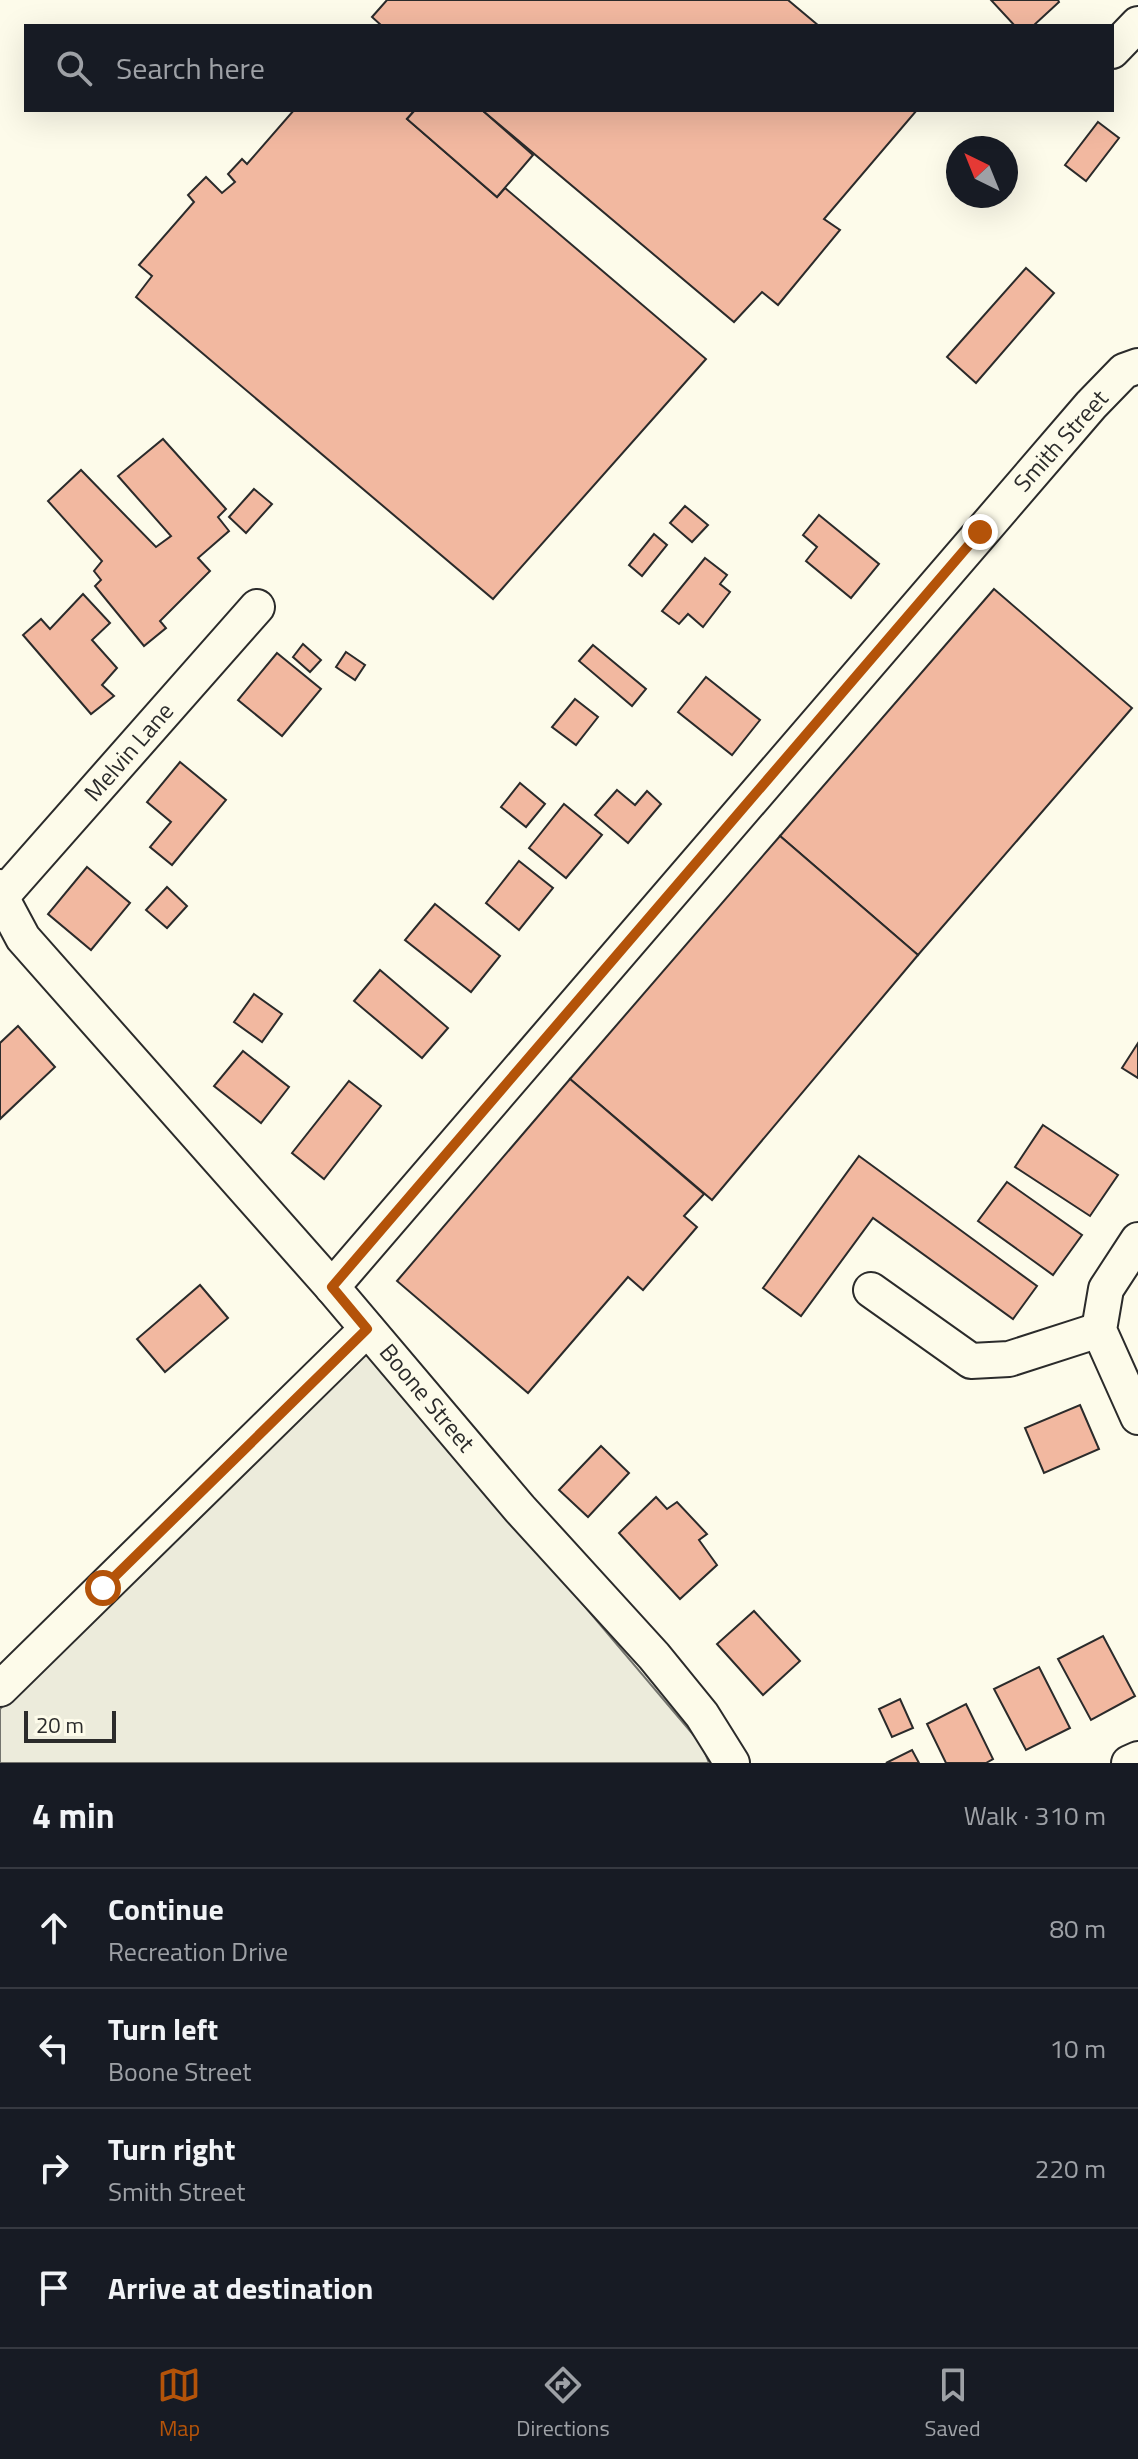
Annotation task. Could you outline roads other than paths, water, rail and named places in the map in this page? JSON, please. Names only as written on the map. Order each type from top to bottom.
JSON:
[{"type":"street","points":[[1114,49],[1138,24]]},
{"type":"street","name":"Smith Street","points":[[332,1287],[1091,405],[1124,371],[1138,366]]},
{"type":"street","name":"Melvin Lane","points":[[1,897],[257,607]]},
{"type":"street","name":"Boone Street","points":[[0,887],[1,897],[23,938],[332,1287],[520,1509],[654,1656],[702,1715],[732,1763]]},
{"type":"street","points":[[1134,1397],[1099,1330],[1106,1289],[1138,1240]]},
{"type":"street","points":[[871,1290],[971,1361],[1009,1359],[1099,1330]]},
{"type":"street","points":[[0,1689],[367,1329]]},
{"type":"street","points":[[1129,1763],[1138,1759]]}]
